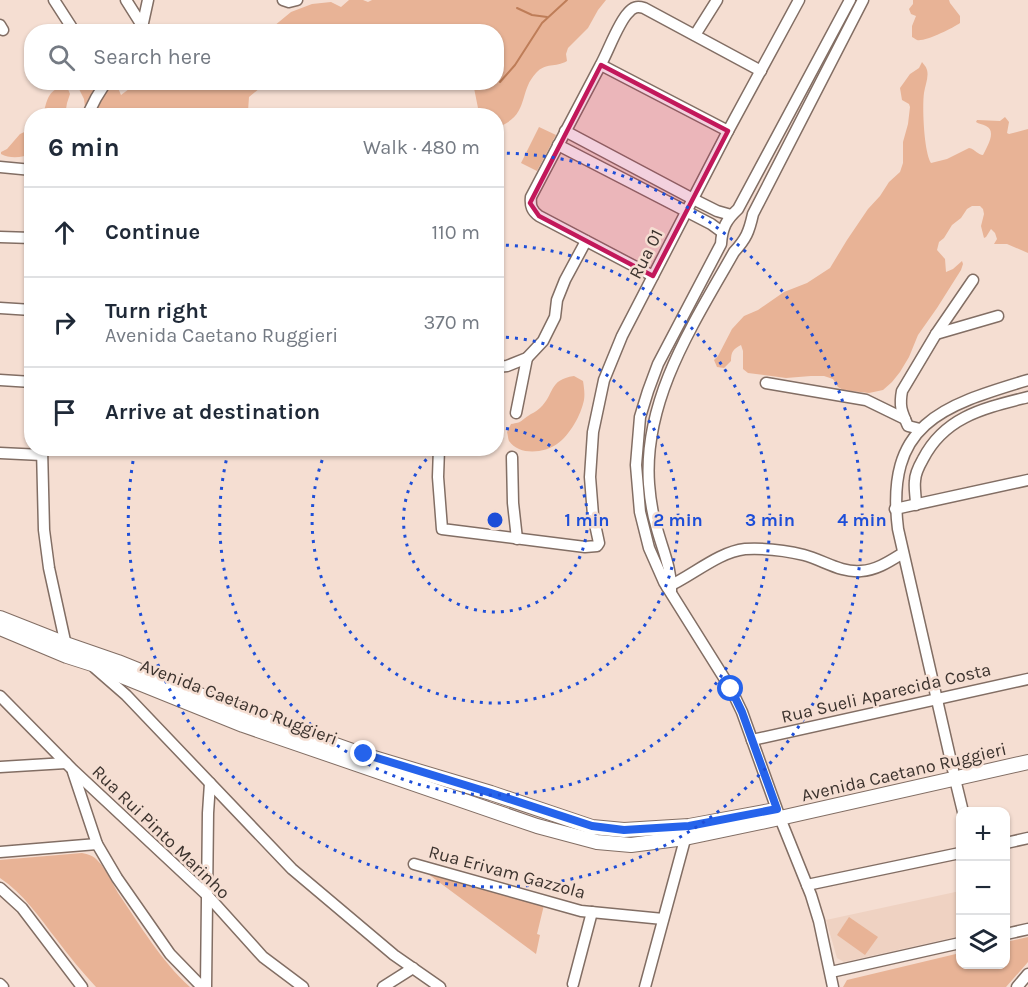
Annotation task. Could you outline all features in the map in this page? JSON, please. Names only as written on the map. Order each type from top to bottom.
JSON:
[{"type":"main road","name":"Avenida Caetano Ruggieri","points":[[0,618],[92,664],[118,669]]},
{"type":"main road","name":"Avenida Caetano Ruggieri","points":[[0,628],[118,669],[243,725],[537,826],[597,842],[631,845],[954,774],[1028,753]]},
{"type":"main road","name":"Avenida Caetano Ruggieri","points":[[954,774],[1028,762]]},
{"type":"street","points":[[54,0],[69,24]]},
{"type":"street","points":[[128,0],[140,24]]},
{"type":"street","points":[[143,24],[148,0]]},
{"type":"street","points":[[695,35],[717,0]]},
{"type":"street","name":"Rua 01","points":[[517,539],[596,548],[598,543],[590,477],[593,432],[604,380],[622,336],[799,0]]},
{"type":"street","points":[[833,987],[819,921],[742,712],[649,548],[640,512],[636,465],[640,417],[658,364],[721,244],[722,232],[850,0]]},
{"type":"street","points":[[670,588],[666,557],[655,524],[649,484],[650,440],[658,402],[674,363],[734,252],[747,236],[753,214],[863,0]]},
{"type":"street","points":[[653,276],[539,216],[531,208],[531,197],[625,16],[634,8],[644,8],[761,70]]},
{"type":"street","points":[[601,65],[728,131]]},
{"type":"street","points":[[91,108],[101,90]]},
{"type":"street","points":[[565,131],[717,211],[735,212],[743,209],[753,214]]},
{"type":"street","points":[[558,145],[722,232]]},
{"type":"street","points":[[0,167],[24,169]]},
{"type":"street","points":[[0,237],[24,238]]},
{"type":"street","points":[[504,366],[527,358],[543,341],[555,317],[557,300],[565,280],[586,241]]},
{"type":"street","points":[[721,244],[724,248],[734,252]]},
{"type":"street","points":[[920,429],[908,426],[901,411],[902,391],[936,334],[973,280]]},
{"type":"street","points":[[0,308],[24,310]]},
{"type":"street","points":[[936,334],[998,316]]},
{"type":"street","points":[[516,413],[527,358]]},
{"type":"street","points":[[0,380],[24,382]]},
{"type":"street","points":[[962,807],[898,529],[895,509],[898,474],[909,444],[920,429],[944,411],[963,401],[1028,380]]},
{"type":"street","points":[[766,384],[866,400],[905,419]]},
{"type":"street","points":[[916,505],[915,481],[919,466],[927,450],[942,433],[958,419],[1028,397]]},
{"type":"street","points":[[0,453],[24,452]]},
{"type":"street","points":[[42,456],[44,530],[49,568],[67,650]]},
{"type":"street","points":[[439,456],[442,528],[517,539],[513,503],[512,457]]},
{"type":"street","points":[[895,509],[1028,480]]},
{"type":"street","points":[[670,588],[713,560],[742,550],[769,548],[806,555],[841,569],[860,571],[880,567],[903,553]]},
{"type":"street","points":[[92,664],[126,695],[292,869],[394,955],[440,987]]},
{"type":"street","points":[[118,669],[126,695]]},
{"type":"street","name":"Rua Sueli Aparecida Costa","points":[[752,740],[1028,679]]},
{"type":"street","name":"Rua Rui Pinto Marinho","points":[[0,696],[69,766],[208,896],[263,957],[303,987]]},
{"type":"street","points":[[0,767],[69,766],[97,844],[117,878],[170,954],[204,987]]},
{"type":"street","points":[[204,987],[210,783]]},
{"type":"street","points":[[645,987],[687,832]]},
{"type":"street","points":[[1010,842],[1028,838]]},
{"type":"street","points":[[0,852],[97,844]]},
{"type":"street","points":[[807,885],[956,854]]},
{"type":"street","name":"Rua Erivam Gazzola","points":[[414,864],[581,911],[663,919]]},
{"type":"street","points":[[0,888],[22,908],[82,987]]},
{"type":"street","points":[[573,984],[592,912]]},
{"type":"street","points":[[1010,933],[1028,929]]},
{"type":"street","points":[[831,972],[956,944]]},
{"type":"street","points":[[383,987],[413,968]]},
{"type":"street","points":[[1017,987],[1028,974]]},
{"type":"highlighted area","points":[[601,65],[728,131],[653,276],[539,216],[530,203]]},
{"type":"shaded area","points":[[349,0],[368,2],[372,0],[606,0],[588,28],[568,48],[567,61],[543,67],[536,73],[527,87],[517,114],[504,124],[504,108],[478,108],[474,90],[504,90],[504,24],[276,24],[291,12],[312,4],[331,2],[341,7]]},
{"type":"shaded area","points":[[913,0],[949,0],[960,16],[960,23],[932,37],[917,40],[912,37],[912,26],[916,16],[911,14],[909,9]]},
{"type":"shaded area","points":[[922,62],[927,73],[923,118],[925,140],[931,163],[947,159],[969,148],[983,155],[991,132],[986,126],[976,122],[977,120],[1000,121],[1005,117],[1009,122],[1007,133],[1009,134],[1028,129],[1028,253],[1007,244],[994,244],[997,239],[991,229],[984,238],[981,226],[983,209],[980,206],[972,206],[967,209],[939,242],[937,250],[945,259],[946,272],[962,261],[961,270],[918,335],[900,372],[883,390],[869,393],[843,390],[833,379],[824,376],[786,378],[748,373],[743,369],[741,345],[733,351],[731,361],[724,368],[717,367],[714,360],[732,329],[744,316],[758,310],[784,292],[807,283],[830,268],[868,209],[900,172],[910,107],[902,100],[900,88]]},
{"type":"shaded area","points":[[68,90],[70,94],[66,108],[45,108],[54,91]]},
{"type":"shaded area","points":[[80,90],[119,90],[121,95],[128,90],[258,90],[249,97],[248,108],[85,108]]},
{"type":"shaded area","points":[[539,127],[556,135],[537,171],[521,163]]},
{"type":"shaded area","points":[[24,132],[24,156],[8,157],[1,154],[1,152],[7,149]]},
{"type":"shaded area","points":[[574,376],[583,381],[584,400],[578,418],[566,435],[552,447],[539,451],[525,451],[513,446],[507,432],[511,424],[521,422],[537,411],[545,403],[556,384]]},
{"type":"shaded area","points":[[82,853],[96,859],[107,872],[118,893],[151,942],[190,987],[96,987],[31,906],[0,878],[0,860]]},
{"type":"shaded area","points":[[420,868],[544,905],[537,934],[540,935],[536,954]]},
{"type":"shaded area","points":[[956,892],[956,937],[844,962],[837,958],[826,920]]},
{"type":"shaded area","points":[[849,917],[878,937],[865,955],[837,935]]},
{"type":"shaded area","points":[[1028,937],[1028,962],[1006,987],[843,987],[847,980],[956,954],[956,969],[1010,969],[1010,941]]},
{"type":"waterway","points":[[504,77],[515,65],[542,23],[567,0]]},
{"type":"waterway","points":[[517,8],[532,15],[547,17]]},
{"type":"route","points":[[364,754],[592,826],[624,830],[689,826],[777,809],[742,712],[731,689]]}]
